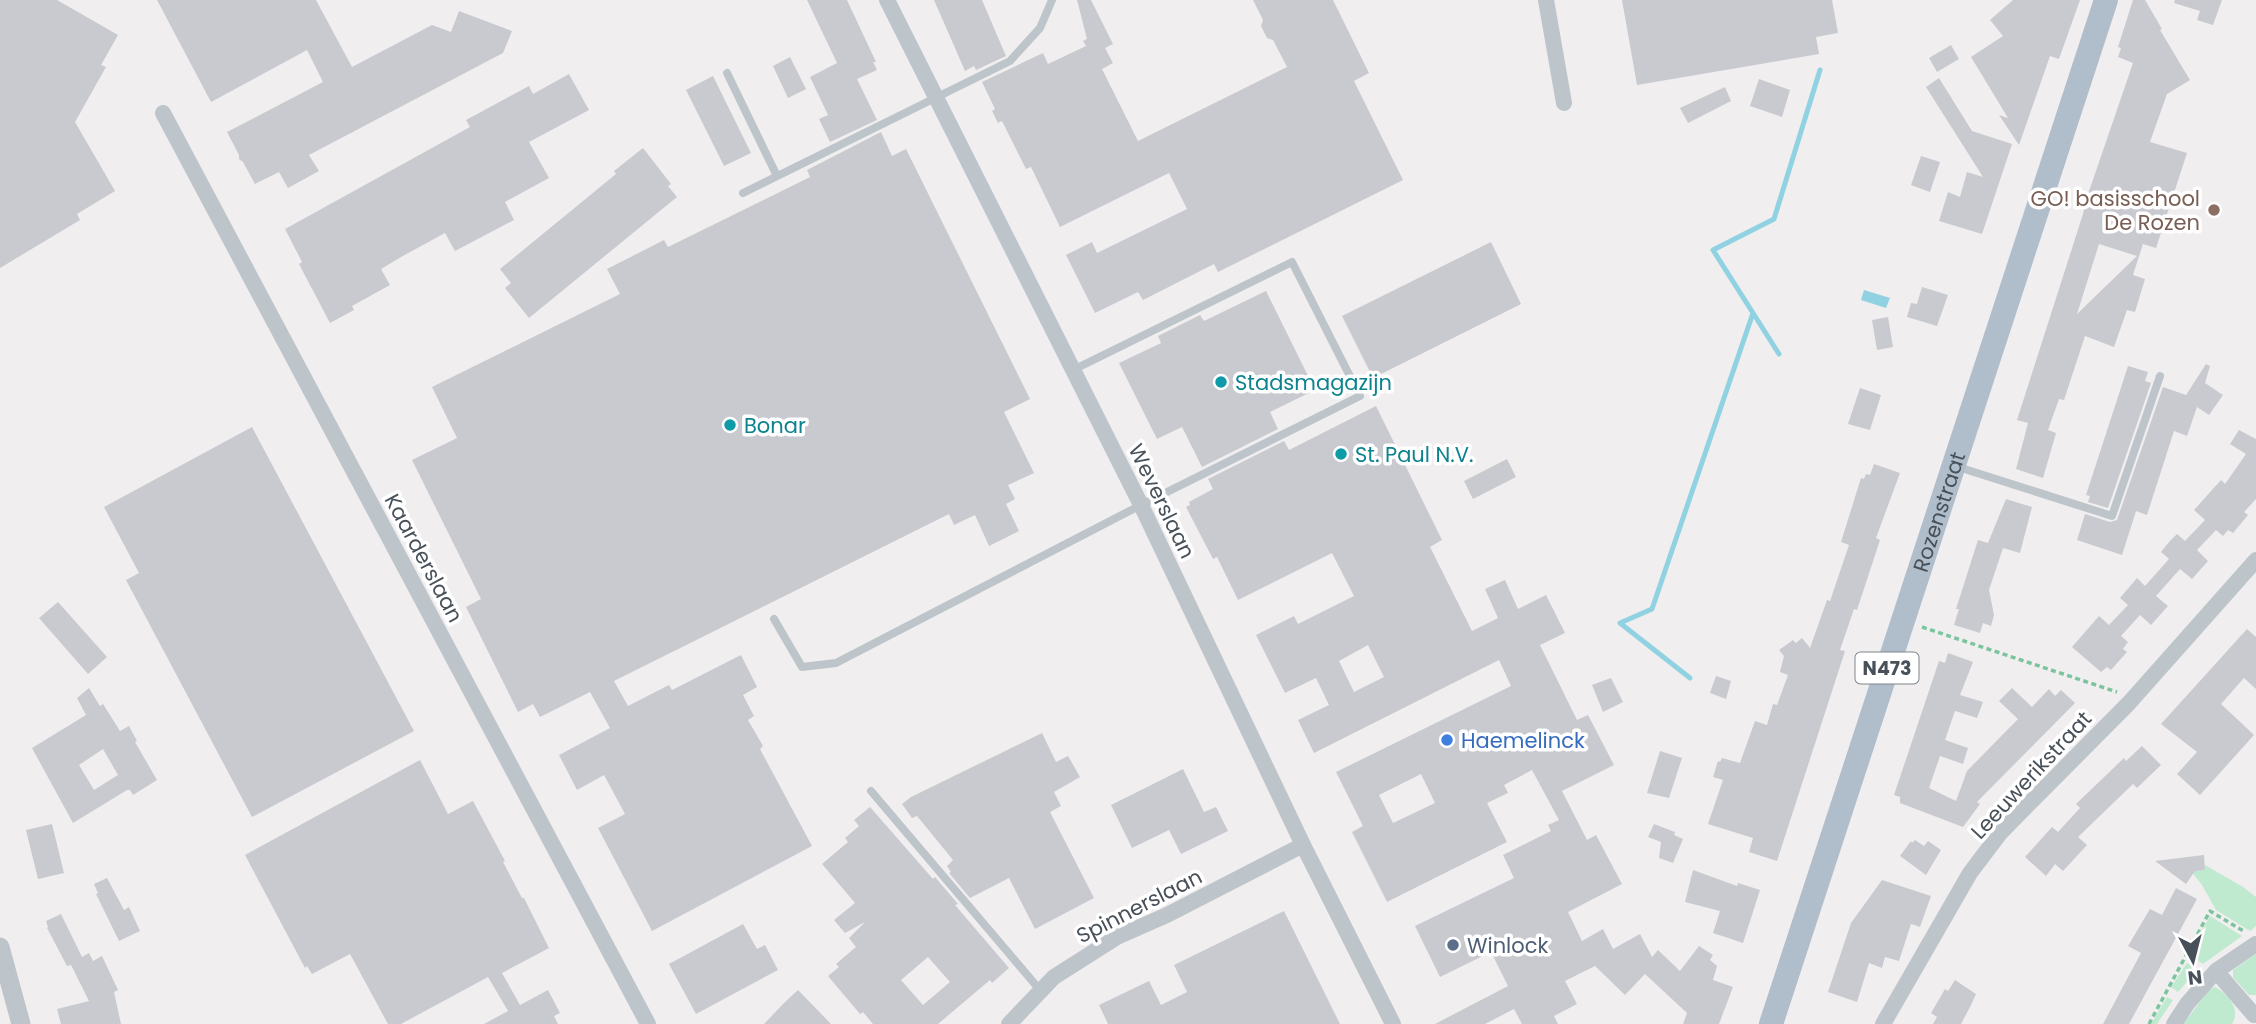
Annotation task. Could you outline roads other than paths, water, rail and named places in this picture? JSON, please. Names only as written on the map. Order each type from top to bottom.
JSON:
[{"type":"main road","name":"Rozenstraat","points":[[1771,1024],[2106,0]]},
{"type":"street","name":"Weverslaan","points":[[887,0],[1141,505],[1303,845],[1392,1024]]},
{"type":"street","points":[[1546,0],[1564,103]]},
{"type":"street","name":"Kaarderslaan","points":[[163,113],[648,1024]]},
{"type":"street","name":"Leeuwerikstraat","points":[[1883,1024],[1970,873],[2001,832],[2129,703],[2256,560]]},
{"type":"street","name":"Spinnerslaan","points":[[1009,1024],[1054,977],[1117,937],[1303,845]]},
{"type":"street","points":[[2174,1024],[2187,1004],[2216,971],[2252,939]]},
{"type":"street","points":[[0,947],[21,1024]]},
{"type":"street","points":[[2216,971],[2251,1017]]},
{"type":"lane","points":[[743,193],[1010,61],[1040,28],[1052,0]]},
{"type":"lane","points":[[727,73],[777,176]]},
{"type":"lane","points":[[774,619],[802,667],[836,663],[1141,505],[1360,396],[1292,262],[1073,370]]},
{"type":"lane","points":[[1953,466],[2112,516],[2160,376]]},
{"type":"lane","points":[[871,791],[1040,990]]},
{"type":"water","points":[[1864,290],[1890,298],[1886,308],[1861,300]]},
{"type":"waterway","points":[[1779,354],[1713,250],[1774,219],[1820,70]]},
{"type":"waterway","points":[[1690,678],[1620,623],[1652,609],[1753,313]]},
{"type":"place","name":"GO! basisschool De Rozen","points":[[2214,210]]},
{"type":"place","name":"Stadsmagazijn","points":[[1221,382]]},
{"type":"place","name":"Bonar","points":[[730,425]]},
{"type":"place","name":"St. Paul N.V.","points":[[1341,454]]},
{"type":"place","name":"Haemelinck","points":[[1447,740]]},
{"type":"place","name":"Winlock","points":[[1453,945]]}]
